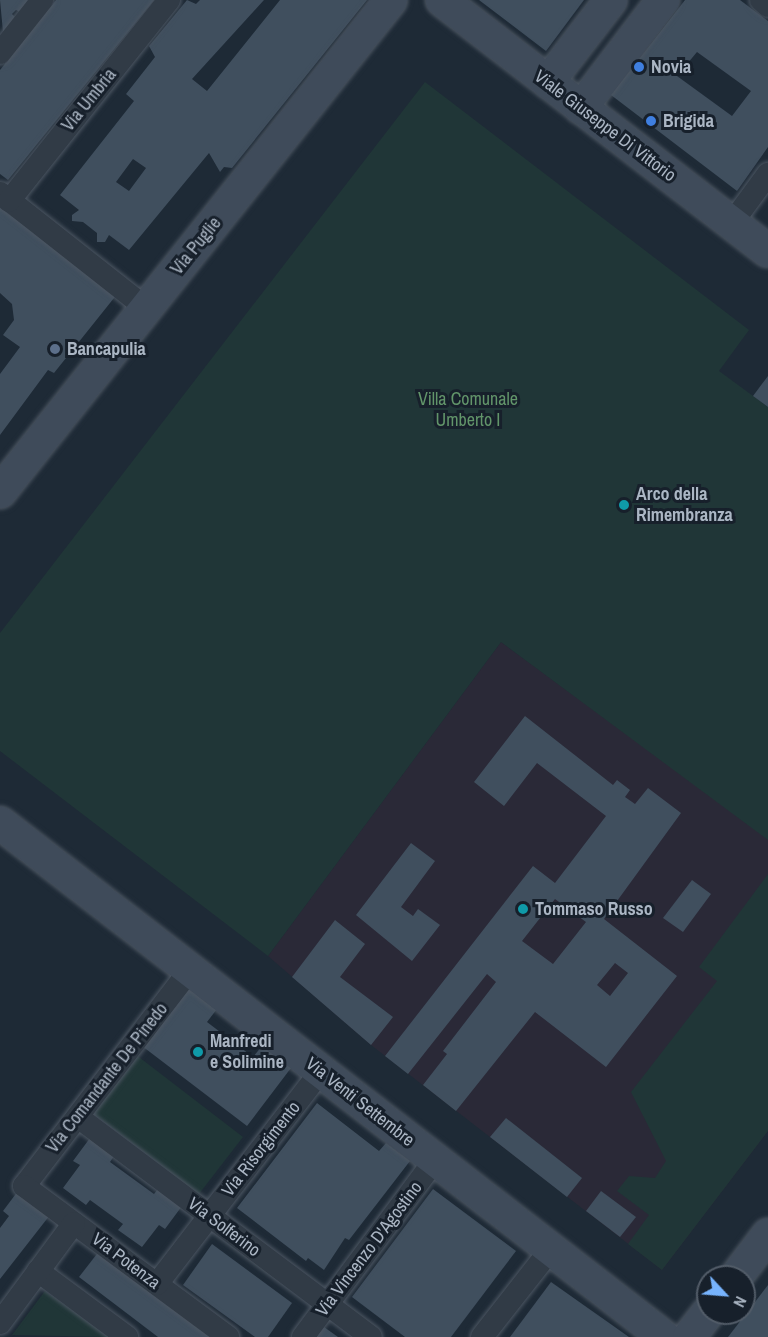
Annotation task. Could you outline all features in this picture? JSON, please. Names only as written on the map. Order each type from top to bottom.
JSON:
[{"type":"street","points":[[0,53],[42,0]]},
{"type":"street","name":"Via Umbria","points":[[5,197],[169,0]]},
{"type":"street","name":"Via Puglie","points":[[0,492],[391,0]]},
{"type":"street","name":"Viale Giuseppe Di Vittorio","points":[[442,0],[768,251]]},
{"type":"street","points":[[548,82],[611,0]]},
{"type":"street","points":[[581,108],[663,0]]},
{"type":"street","points":[[761,0],[768,6]]},
{"type":"street","points":[[732,223],[768,174]]},
{"type":"street","points":[[5,197],[146,308]]},
{"type":"street","name":"Via Venti Settembre","points":[[0,824],[664,1337]]},
{"type":"street","name":"Via Comandante De Pinedo","points":[[24,1186],[190,970]]},
{"type":"street","name":"Via Risorgimento","points":[[157,1284],[321,1071]]},
{"type":"street","name":"Via Solferino","points":[[78,1117],[371,1337]]},
{"type":"street","name":"Via Vincenzo D'Agostino","points":[[303,1337],[435,1160]]},
{"type":"street","name":"Via Potenza","points":[[24,1186],[228,1337]]},
{"type":"street","points":[[0,1323],[74,1223]]},
{"type":"street","points":[[745,1265],[768,1235]]},
{"type":"street","points":[[483,1337],[551,1250]]},
{"type":"street","points":[[38,1271],[127,1337]]},
{"type":"street","points":[[689,1337],[698,1325]]},
{"type":"shaded area","points":[[501,642],[768,838],[768,1131],[662,1270],[371,1045],[268,956]]},
{"type":"green space","name":"Villa Comunale Umberto I","points":[[425,82],[749,330],[719,371],[768,407],[768,840],[501,642],[268,956],[0,751],[0,633]]},
{"type":"green space","points":[[768,874],[768,1131],[662,1270],[628,1244],[649,1215],[617,1191],[629,1176],[655,1178],[666,1161],[631,1092],[717,981],[699,967]]},
{"type":"green space","points":[[135,1054],[243,1137],[199,1194],[91,1112]]},
{"type":"green space","points":[[45,1291],[109,1337],[12,1335]]},
{"type":"building","points":[[0,0],[29,0],[20,12],[16,10],[12,14],[15,17],[3,32]]},
{"type":"building","points":[[56,0],[154,0],[8,180],[0,174],[0,70]]},
{"type":"building","points":[[187,0],[196,4],[200,0],[264,0],[192,79],[207,91],[280,0],[367,0],[232,168],[224,167],[220,172],[209,153],[129,250],[109,235],[105,242],[97,242],[97,233],[83,222],[72,221],[72,215],[79,210],[60,195],[134,101],[126,94],[155,57],[149,46]],"holes":[[[133,159],[146,168],[129,191],[116,182]]]},
{"type":"building","points":[[479,0],[584,0],[546,51]]},
{"type":"building","points":[[685,0],[740,0],[768,21],[768,147],[737,191],[611,95]],"holes":[[[697,52],[751,91],[732,116],[677,76]]]},
{"type":"building","points":[[0,208],[118,293],[54,373],[48,370],[0,435],[0,374],[20,347],[3,335],[14,320],[12,304],[0,293]]},
{"type":"building","points":[[768,376],[768,407],[753,396]]},
{"type":"building","name":"Tommaso Russo","points":[[525,716],[613,785],[617,780],[630,790],[625,797],[635,804],[648,788],[681,813],[604,919],[677,976],[606,1067],[535,1012],[456,1111],[423,1085],[447,1054],[443,1051],[496,982],[487,974],[408,1074],[385,1056],[533,866],[555,883],[606,816],[537,763],[504,806],[474,782]],"holes":[[[555,899],[586,922],[553,964],[522,941]],[[615,963],[628,973],[610,996],[597,985]]]},
{"type":"building","points":[[411,843],[435,861],[401,907],[413,916],[418,909],[440,925],[412,961],[356,915]]},
{"type":"building","name":"Tommaso Russo","points":[[692,880],[711,894],[683,932],[663,918]]},
{"type":"building","points":[[335,920],[365,944],[340,977],[393,1017],[371,1045],[292,977]]},
{"type":"building","name":"Manfredi e Solimine","points":[[187,987],[217,1009],[207,1022],[253,1057],[262,1046],[291,1068],[247,1126],[142,1046]]},
{"type":"building","points":[[317,1103],[379,1151],[386,1143],[410,1161],[349,1240],[345,1238],[324,1270],[308,1258],[306,1261],[237,1208]]},
{"type":"building","points":[[506,1118],[582,1178],[567,1197],[490,1137]]},
{"type":"building","points":[[90,1138],[114,1156],[110,1162],[154,1194],[158,1189],[182,1206],[165,1229],[159,1225],[142,1247],[118,1230],[123,1224],[90,1200],[86,1205],[63,1188],[80,1165],[73,1161]]},
{"type":"building","points":[[433,1189],[516,1251],[451,1337],[405,1337],[352,1297]]},
{"type":"building","points":[[18,1191],[50,1215],[0,1279],[0,1228],[9,1216],[3,1211]]},
{"type":"building","points":[[601,1191],[636,1217],[620,1237],[586,1211]]},
{"type":"building","points":[[212,1244],[292,1303],[268,1337],[255,1337],[183,1285]]},
{"type":"building","points":[[100,1250],[213,1337],[158,1337],[79,1277]]},
{"type":"building","points":[[551,1282],[629,1337],[510,1337]]},
{"type":"building","points":[[768,1285],[768,1337],[728,1337],[737,1325],[756,1325],[756,1301]]},
{"type":"building","points":[[324,1327],[338,1337],[316,1337]]},
{"type":"place","name":"Novia","points":[[639,67]]},
{"type":"place","name":"Brigida","points":[[651,121]]},
{"type":"place","name":"Bancapulia","points":[[55,349]]},
{"type":"place","name":"Arco della Rimembranza","points":[[624,505]]},
{"type":"place","name":"Tommaso Russo","points":[[523,909]]},
{"type":"place","name":"Manfredi e Solimine","points":[[198,1052]]}]
